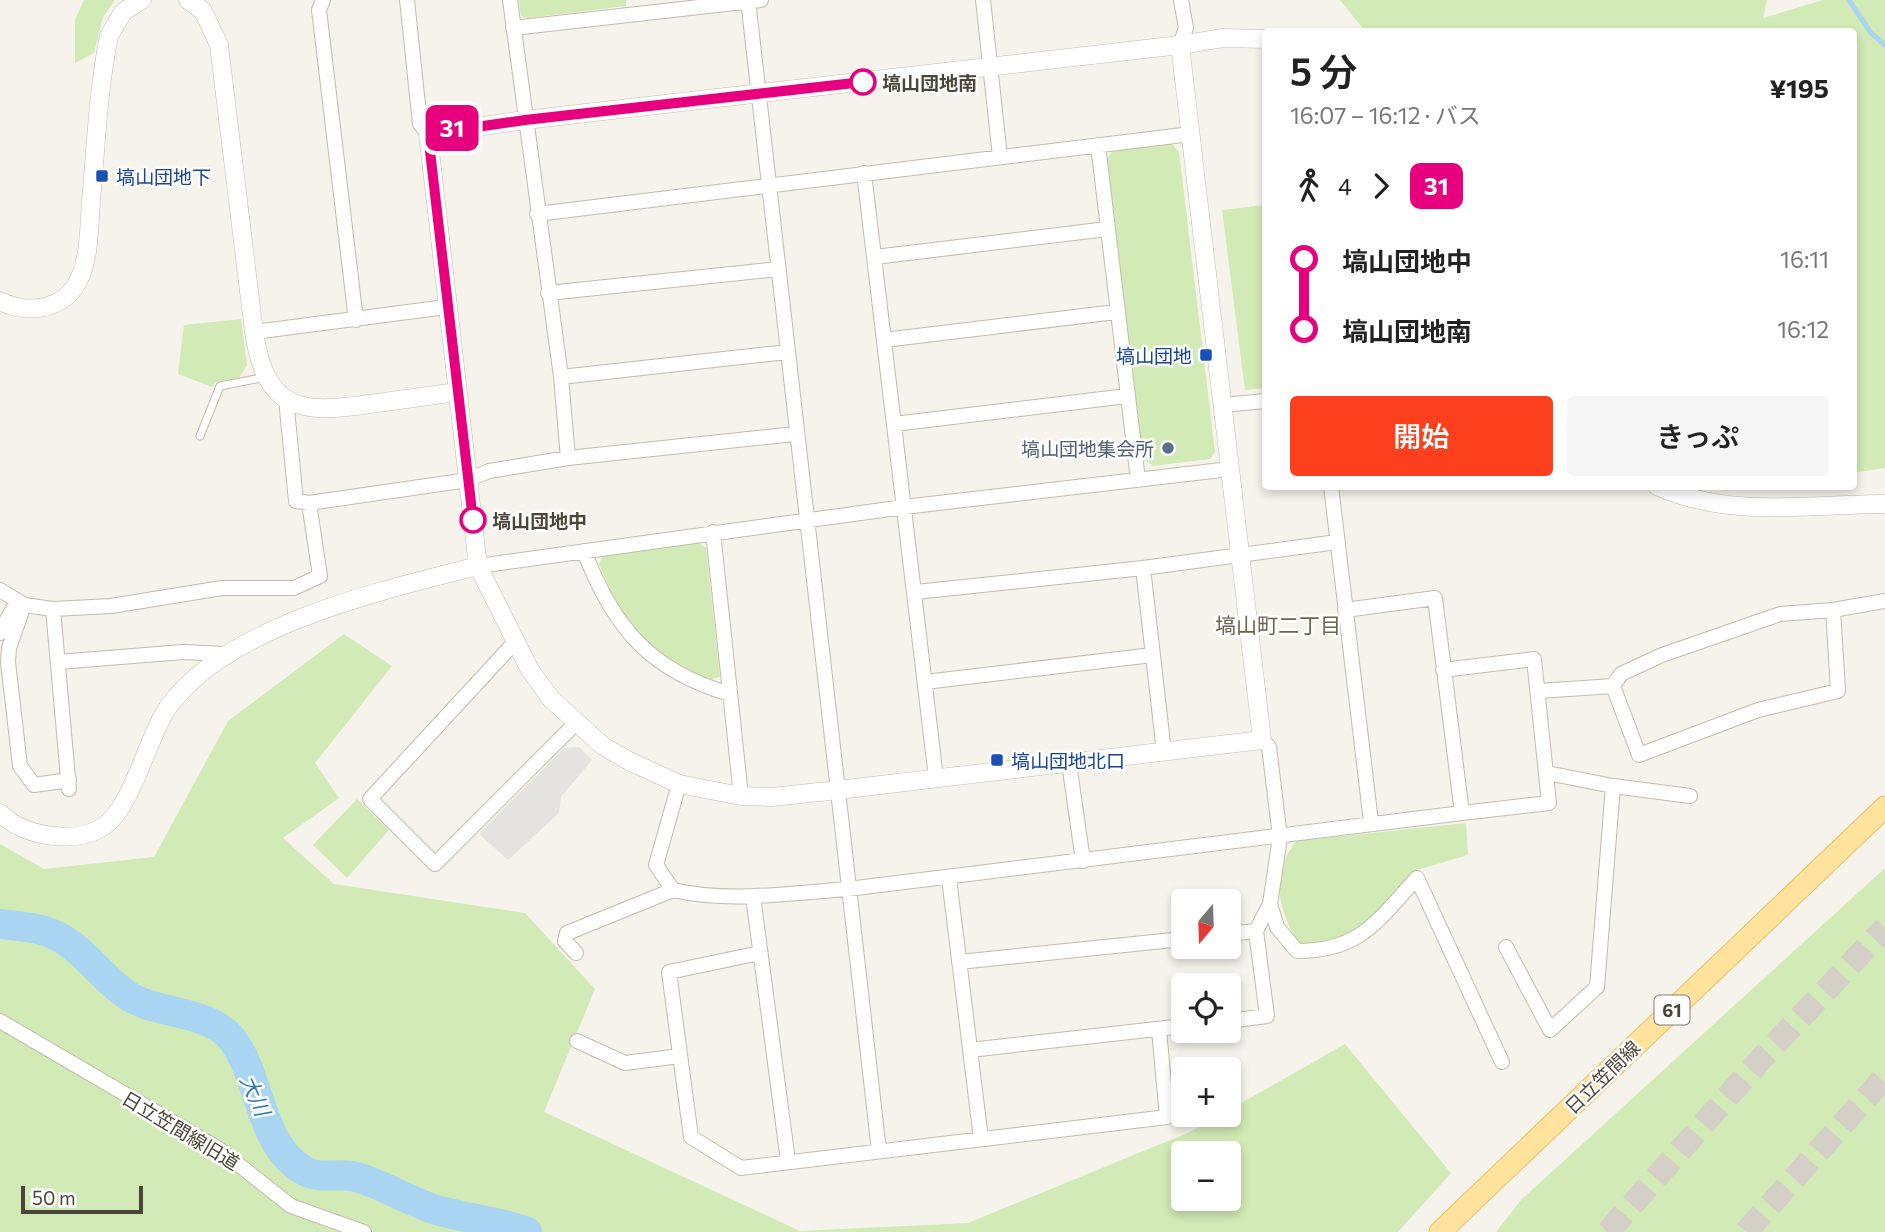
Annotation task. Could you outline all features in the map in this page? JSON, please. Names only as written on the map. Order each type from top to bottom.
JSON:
[{"type":"main road","name":"日立笠間線","points":[[1440,1232],[1885,807]]},
{"type":"street","points":[[0,301],[19,309],[34,309],[65,297],[76,284],[87,246],[109,36],[123,12],[142,0]]},
{"type":"street","points":[[188,0],[202,10],[219,45],[254,332],[261,365],[267,377],[286,399],[312,410],[331,410],[457,392]]},
{"type":"street","points":[[323,0],[319,9],[355,320]]},
{"type":"street","points":[[407,0],[420,124],[428,134],[478,566],[514,643],[551,699],[575,724],[629,761],[679,784],[741,796],[772,797],[1262,740]]},
{"type":"street","points":[[510,0],[561,377],[568,458]]},
{"type":"street","points":[[983,0],[1000,157]]},
{"type":"street","points":[[1181,0],[1186,28],[1181,45],[1240,556],[1262,740],[1269,747],[1280,837],[1270,904],[1256,931],[1267,1016],[1241,1019]]},
{"type":"street","points":[[513,28],[752,1],[759,94],[795,434],[879,1151]]},
{"type":"street","points":[[428,134],[525,120],[1223,38],[1262,39]]},
{"type":"street","points":[[537,214],[769,183],[1191,134]]},
{"type":"street","points":[[1098,145],[1138,480]]},
{"type":"street","points":[[864,173],[916,592],[936,778]]},
{"type":"street","points":[[875,257],[1107,229]]},
{"type":"street","points":[[548,293],[778,269]]},
{"type":"street","points":[[254,332],[446,307]]},
{"type":"street","points":[[884,340],[1116,312]]},
{"type":"street","points":[[561,377],[787,352]]},
{"type":"street","points":[[894,424],[1127,396]]},
{"type":"street","points":[[286,399],[296,500],[309,503],[468,480],[489,471],[568,458],[795,434]]},
{"type":"street","points":[[1223,405],[1262,401]]},
{"type":"street","points":[[0,813],[25,828],[48,835],[87,835],[102,828],[123,802],[170,706],[202,672],[225,654],[352,601],[478,566],[904,507],[1230,469]]},
{"type":"street","points":[[1331,490],[1371,822]]},
{"type":"street","points":[[1665,490],[1680,497],[1750,509],[1885,504]]},
{"type":"street","points":[[0,590],[20,603],[53,609],[111,606],[222,588],[294,588],[320,576],[309,503]]},
{"type":"street","points":[[713,532],[741,796]]},
{"type":"street","points":[[916,592],[1143,568],[1337,542]]},
{"type":"street","points":[[584,551],[596,582],[624,629],[650,655],[702,686],[730,694]]},
{"type":"street","points":[[1143,568],[1164,752]]},
{"type":"street","points":[[1345,610],[1434,598],[1462,813]]},
{"type":"street","points":[[1613,686],[1621,674],[1662,655],[1780,614],[1833,610],[1885,601]]},
{"type":"street","points":[[20,603],[8,662],[20,766],[34,785],[69,785],[53,609]]},
{"type":"street","points":[[0,633],[20,603]]},
{"type":"street","points":[[1613,686],[1639,755],[1758,710],[1838,691],[1833,610]]},
{"type":"street","points":[[514,643],[370,799],[435,864],[575,724]]},
{"type":"street","points":[[58,662],[183,652],[225,654]]},
{"type":"street","points":[[925,681],[1153,655]]},
{"type":"street","points":[[576,953],[565,941],[567,933],[673,890],[695,895],[753,896],[949,878],[1280,837],[1371,822],[1549,803],[1534,659],[1443,670]]},
{"type":"street","points":[[1539,691],[1613,686]]},
{"type":"street","points":[[1069,764],[1083,861]]},
{"type":"street","points":[[1547,773],[1612,786],[1690,796]]},
{"type":"street","points":[[673,890],[656,865],[679,784]]},
{"type":"street","points":[[1506,947],[1550,1030],[1597,987],[1612,786]]},
{"type":"street","points":[[949,878],[981,1139]]},
{"type":"street","points":[[1270,904],[1277,927],[1297,951],[1325,951],[1364,934],[1417,878],[1502,1062]]},
{"type":"street","points":[[753,896],[788,1161]]},
{"type":"street","points":[[1241,933],[1256,931]]},
{"type":"street","points":[[959,962],[1171,940]]},
{"type":"street","points":[[760,953],[669,972],[691,1137],[741,1168],[1167,1117],[1159,1030]]},
{"type":"street","name":"日立笠間線旧道","points":[[0,1021],[219,1149],[291,1206],[364,1232]]},
{"type":"street","points":[[970,1050],[1171,1028]]},
{"type":"street","points":[[577,1041],[625,1063],[680,1056]]},
{"type":"lane","points":[[201,436],[220,386],[267,377]]},
{"type":"green space","points":[[84,0],[115,0],[103,17],[94,53],[75,63],[75,20]]},
{"type":"green space","points":[[519,0],[626,0],[626,6],[527,18],[521,16]]},
{"type":"green space","points":[[1340,0],[1767,0],[1763,18],[1823,0],[1885,0],[1885,468],[1857,472],[1857,28],[1363,28]]},
{"type":"green space","points":[[1171,143],[1179,152],[1215,452],[1210,459],[1153,466],[1143,458],[1107,158],[1114,150]]},
{"type":"green space","points":[[1262,205],[1262,388],[1245,390],[1222,210]]},
{"type":"green space","points":[[241,319],[247,365],[239,378],[216,382],[212,387],[178,374],[184,325]]},
{"type":"green space","points":[[697,542],[706,548],[720,677],[707,680],[645,644],[618,608],[599,564],[603,555]]},
{"type":"green space","points":[[344,634],[392,666],[315,763],[339,798],[283,838],[334,884],[525,913],[595,989],[544,1112],[800,1231],[968,1223],[1199,1127],[1241,1127],[1241,1103],[1345,1044],[1451,1173],[1398,1232],[0,1232],[0,844],[44,869],[154,857],[228,721]]},
{"type":"green space","points":[[357,799],[389,830],[347,878],[313,845]]},
{"type":"green space","points":[[1466,823],[1468,855],[1417,870],[1364,927],[1327,946],[1297,943],[1285,916],[1279,891],[1282,867],[1296,841]]},
{"type":"green space","points":[[1885,868],[1885,1232],[1496,1232],[1522,1199]]},
{"type":"shaded area","points":[[579,747],[592,760],[561,797],[559,813],[508,860],[479,834],[564,748]]},
{"type":"waterway","points":[[1849,0],[1871,33],[1885,45]]},
{"type":"waterway","name":"大川","points":[[0,924],[36,929],[57,936],[77,949],[130,997],[142,1003],[197,1018],[222,1030],[242,1054],[269,1128],[278,1145],[290,1160],[305,1171],[318,1175],[356,1177],[429,1208],[527,1232]]},
{"type":"tunnel","points":[[1608,1232],[1761,1059],[1885,928]]},
{"type":"tunnel","points":[[1746,1232],[1885,1077]]},
{"type":"bus line","name":"31","points":[[473,520],[428,134],[525,120],[863,82]]},
{"type":"place","name":"塙山団地南","points":[[863,82]]},
{"type":"place","name":"塙山団地下","points":[[102,176]]},
{"type":"place","name":"塙山団地","points":[[1206,355]]},
{"type":"place","name":"塙山団地集会所","points":[[1168,448]]},
{"type":"place","name":"塙山団地中","points":[[473,520]]},
{"type":"place","name":"塙山団地北口","points":[[997,760]]},
{"type":"district","name":"塙山町二丁目","points":[[1278,624]]}]
